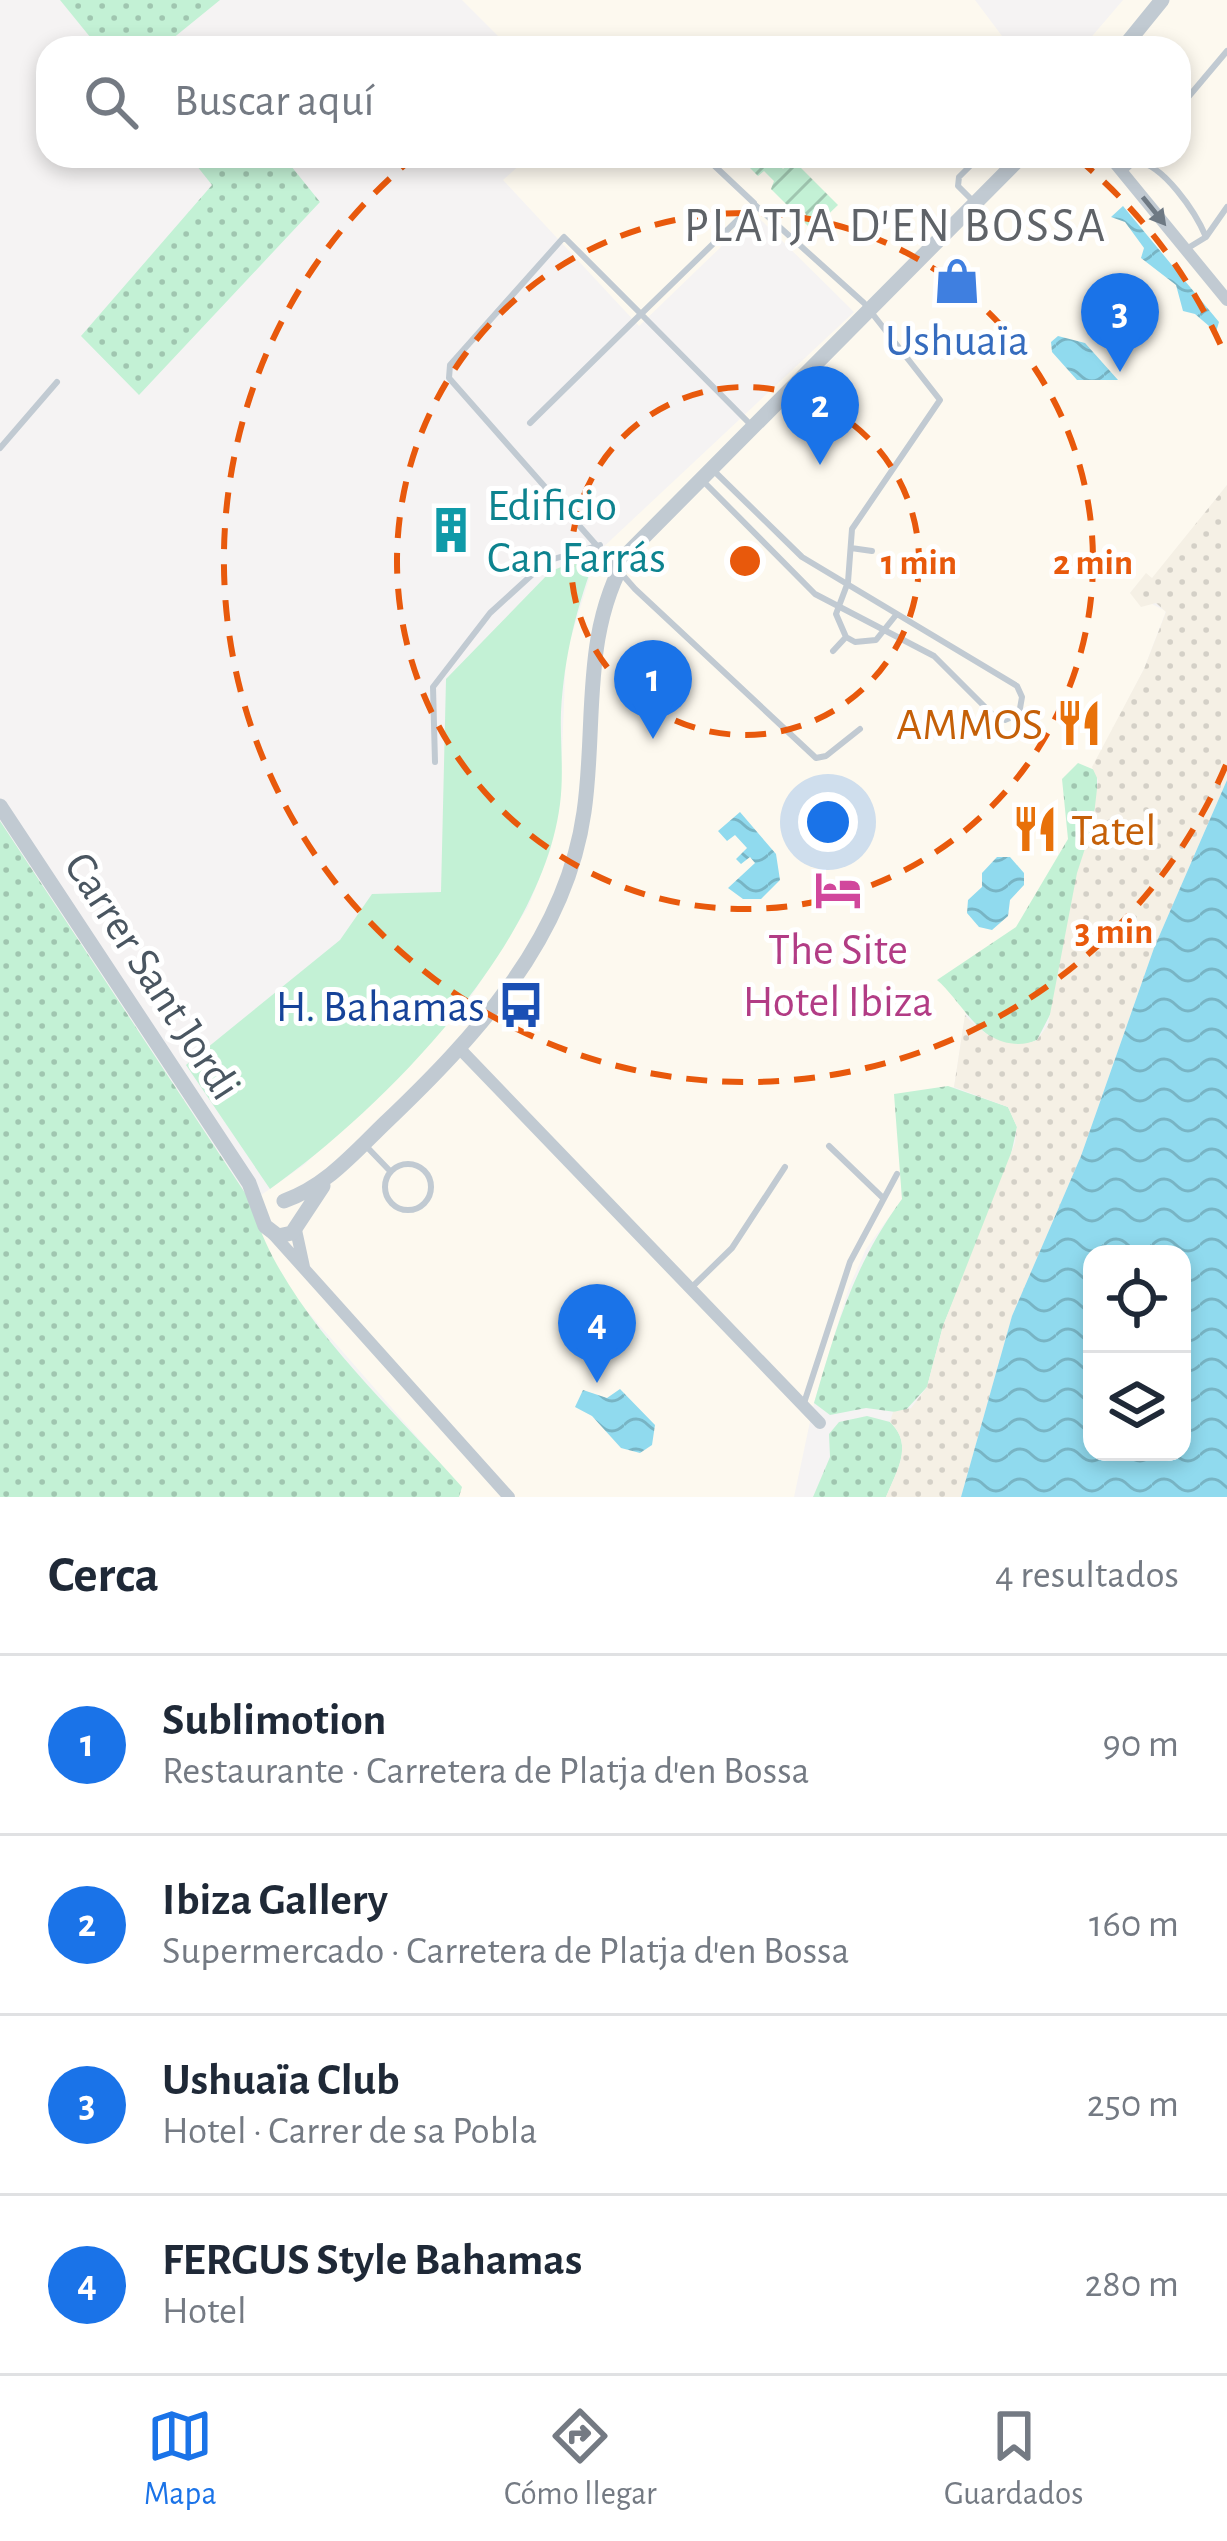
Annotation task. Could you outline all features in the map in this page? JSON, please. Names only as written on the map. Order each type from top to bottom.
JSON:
[{"type":"street","points":[[1133,36],[1162,0]]},
{"type":"street","points":[[509,1497],[273,1234],[297,1228],[328,1178],[461,1050],[490,1016],[545,927],[573,856],[588,775],[594,649],[618,570],[638,542],[705,473],[1010,168]]},
{"type":"street","points":[[1119,168],[1227,300]]},
{"type":"street","name":"Carrer Sant Jordi","points":[[0,806],[249,1183],[273,1234]]},
{"type":"street","points":[[461,1050],[820,1423]]},
{"type":"street","points":[[264,1216],[280,1201],[328,1178]]},
{"type":"street","name":"Carrer Sant Jordi","points":[[249,1183],[280,1201]]},
{"type":"street","points":[[280,1201],[297,1210],[304,1268]]},
{"type":"street","points":[[486,1497],[492,1478]]},
{"type":"lane","points":[[1191,94],[1227,51]]},
{"type":"lane","points":[[716,168],[870,311],[940,400],[858,515],[848,582],[836,606],[846,637]]},
{"type":"lane","points":[[968,168],[958,186],[975,204]]},
{"type":"lane","points":[[1122,172],[1127,168]]},
{"type":"lane","points":[[1154,168],[1206,237]]},
{"type":"lane","points":[[530,423],[754,204]]},
{"type":"lane","points":[[1185,249],[1206,237],[1227,207]]},
{"type":"lane","points":[[753,427],[564,238],[450,365],[449,378],[618,570],[816,758],[826,757],[860,729]]},
{"type":"lane","points":[[0,448],[57,382]]},
{"type":"lane","points":[[705,473],[790,547],[1016,686],[1022,697],[1018,714],[1005,721],[995,717],[950,667],[815,594],[705,473]]},
{"type":"lane","points":[[435,761],[433,687],[490,613],[548,561],[600,545]]},
{"type":"lane","points":[[851,548],[872,551]]},
{"type":"lane","points":[[846,637],[866,643],[886,630],[896,615]]},
{"type":"lane","points":[[833,651],[846,637]]},
{"type":"lane","points":[[364,1143],[391,1172]]},
{"type":"lane","points":[[829,1146],[884,1199]]},
{"type":"lane","points":[[408,1162],[420,1169],[432,1189],[423,1204],[406,1214],[399,1210],[386,1191],[391,1172],[408,1162]]},
{"type":"lane","points":[[688,1290],[732,1248],[785,1167]]},
{"type":"lane","points":[[802,1409],[850,1262],[897,1174]]},
{"type":"shaded area","points":[[462,0],[975,0],[1002,36],[498,36]]},
{"type":"shaded area","points":[[1123,0],[1227,0],[1227,485],[1152,579],[1146,574],[1130,593],[1166,611],[1144,669],[1093,767],[1097,799],[965,1016],[954,1087],[932,1091],[900,1162],[902,1199],[866,1249],[848,1290],[814,1403],[794,1497],[459,1497],[461,1487],[294,1296],[263,1245],[251,1202],[304,1165],[465,1006],[528,907],[550,851],[560,802],[566,654],[597,553],[854,312],[755,214],[639,326],[503,180],[516,168],[1191,168],[1191,36],[1092,36]]},
{"type":"green space","points":[[60,0],[220,0],[176,36],[89,36]]},
{"type":"green space","points":[[199,168],[293,168],[320,202],[139,395],[81,336],[212,185]]},
{"type":"green space","points":[[750,168],[801,168],[838,205],[812,230],[796,204],[789,207],[771,189],[774,181],[764,171],[758,176]]},
{"type":"green space","points":[[597,553],[565,671],[560,804],[547,858],[523,913],[451,1020],[407,1069],[361,1115],[270,1189],[186,1065],[340,940],[372,894],[441,892],[446,679],[551,571]]},
{"type":"green space","points":[[1078,763],[1097,771],[1097,799],[1056,1003],[1037,1040],[1005,1044],[980,1028],[937,980],[1016,927],[1068,839],[1062,779]]},
{"type":"green space","points":[[0,821],[251,1202],[265,1242],[311,1317],[462,1487],[459,1497],[0,1497]]},
{"type":"green space","points":[[948,1086],[1008,1107],[1017,1127],[1008,1168],[943,1326],[927,1387],[903,1413],[866,1408],[830,1415],[814,1403],[839,1322],[871,1248],[902,1199],[894,1094]]},
{"type":"green space","points":[[867,1416],[890,1422],[901,1440],[901,1458],[886,1497],[813,1497],[830,1457],[829,1434],[839,1422]]},
{"type":"sand","points":[[1227,485],[1227,780],[1154,948],[1081,1156],[1012,1316],[961,1497],[886,1497],[902,1449],[890,1422],[893,1412],[911,1408],[927,1387],[943,1326],[1015,1143],[1017,1127],[1008,1107],[954,1087],[965,1015],[988,1035],[1007,1043],[1037,1040],[1048,1025],[1077,873],[1093,824],[1098,780],[1092,767],[1144,669],[1166,612],[1156,603],[1141,607],[1130,593],[1146,573],[1152,578]]},
{"type":"water","points":[[1123,206],[1219,322],[1216,332],[1195,314],[1183,311],[1176,285],[1141,258],[1144,248],[1125,222],[1111,217]]},
{"type":"water","points":[[1058,336],[1085,343],[1118,380],[1077,380],[1052,352],[1051,342]]},
{"type":"water","points":[[1227,780],[1227,1497],[961,1497],[1012,1316],[1081,1156],[1154,948]]},
{"type":"water","points":[[740,812],[776,854],[780,880],[761,899],[743,899],[728,888],[755,863],[750,857],[741,864],[736,859],[747,848],[735,835],[727,841],[718,831]]},
{"type":"water","points":[[997,857],[1010,857],[1024,873],[1024,885],[1010,900],[1008,916],[992,930],[979,927],[967,913],[968,900],[982,887],[982,873]]},
{"type":"water","points":[[620,1389],[655,1425],[652,1445],[640,1453],[621,1448],[592,1416],[575,1407],[583,1390],[607,1398]]},
{"type":"place","name":"Ushuaïa","points":[[957,281]]},
{"type":"place","name":"Ushuaïa Club","points":[[1120,372]]},
{"type":"place","name":"Ibiza Gallery","points":[[820,465]]},
{"type":"place","name":"Edificio Can Farrás","points":[[451,530]]},
{"type":"place","name":"AMMOS","points":[[1079,723]]},
{"type":"place","name":"Sublimotion","points":[[653,739]]},
{"type":"place","name":"Tatel","points":[[1035,829]]},
{"type":"place","name":"The Site Hotel Ibiza","points":[[838,890]]},
{"type":"place","name":"H. Bahamas","points":[[521,1005]]},
{"type":"place","name":"FERGUS Style Bahamas","points":[[597,1383]]},
{"type":"district","name":"PLATJA D'EN BOSSA","points":[[896,224]]}]
